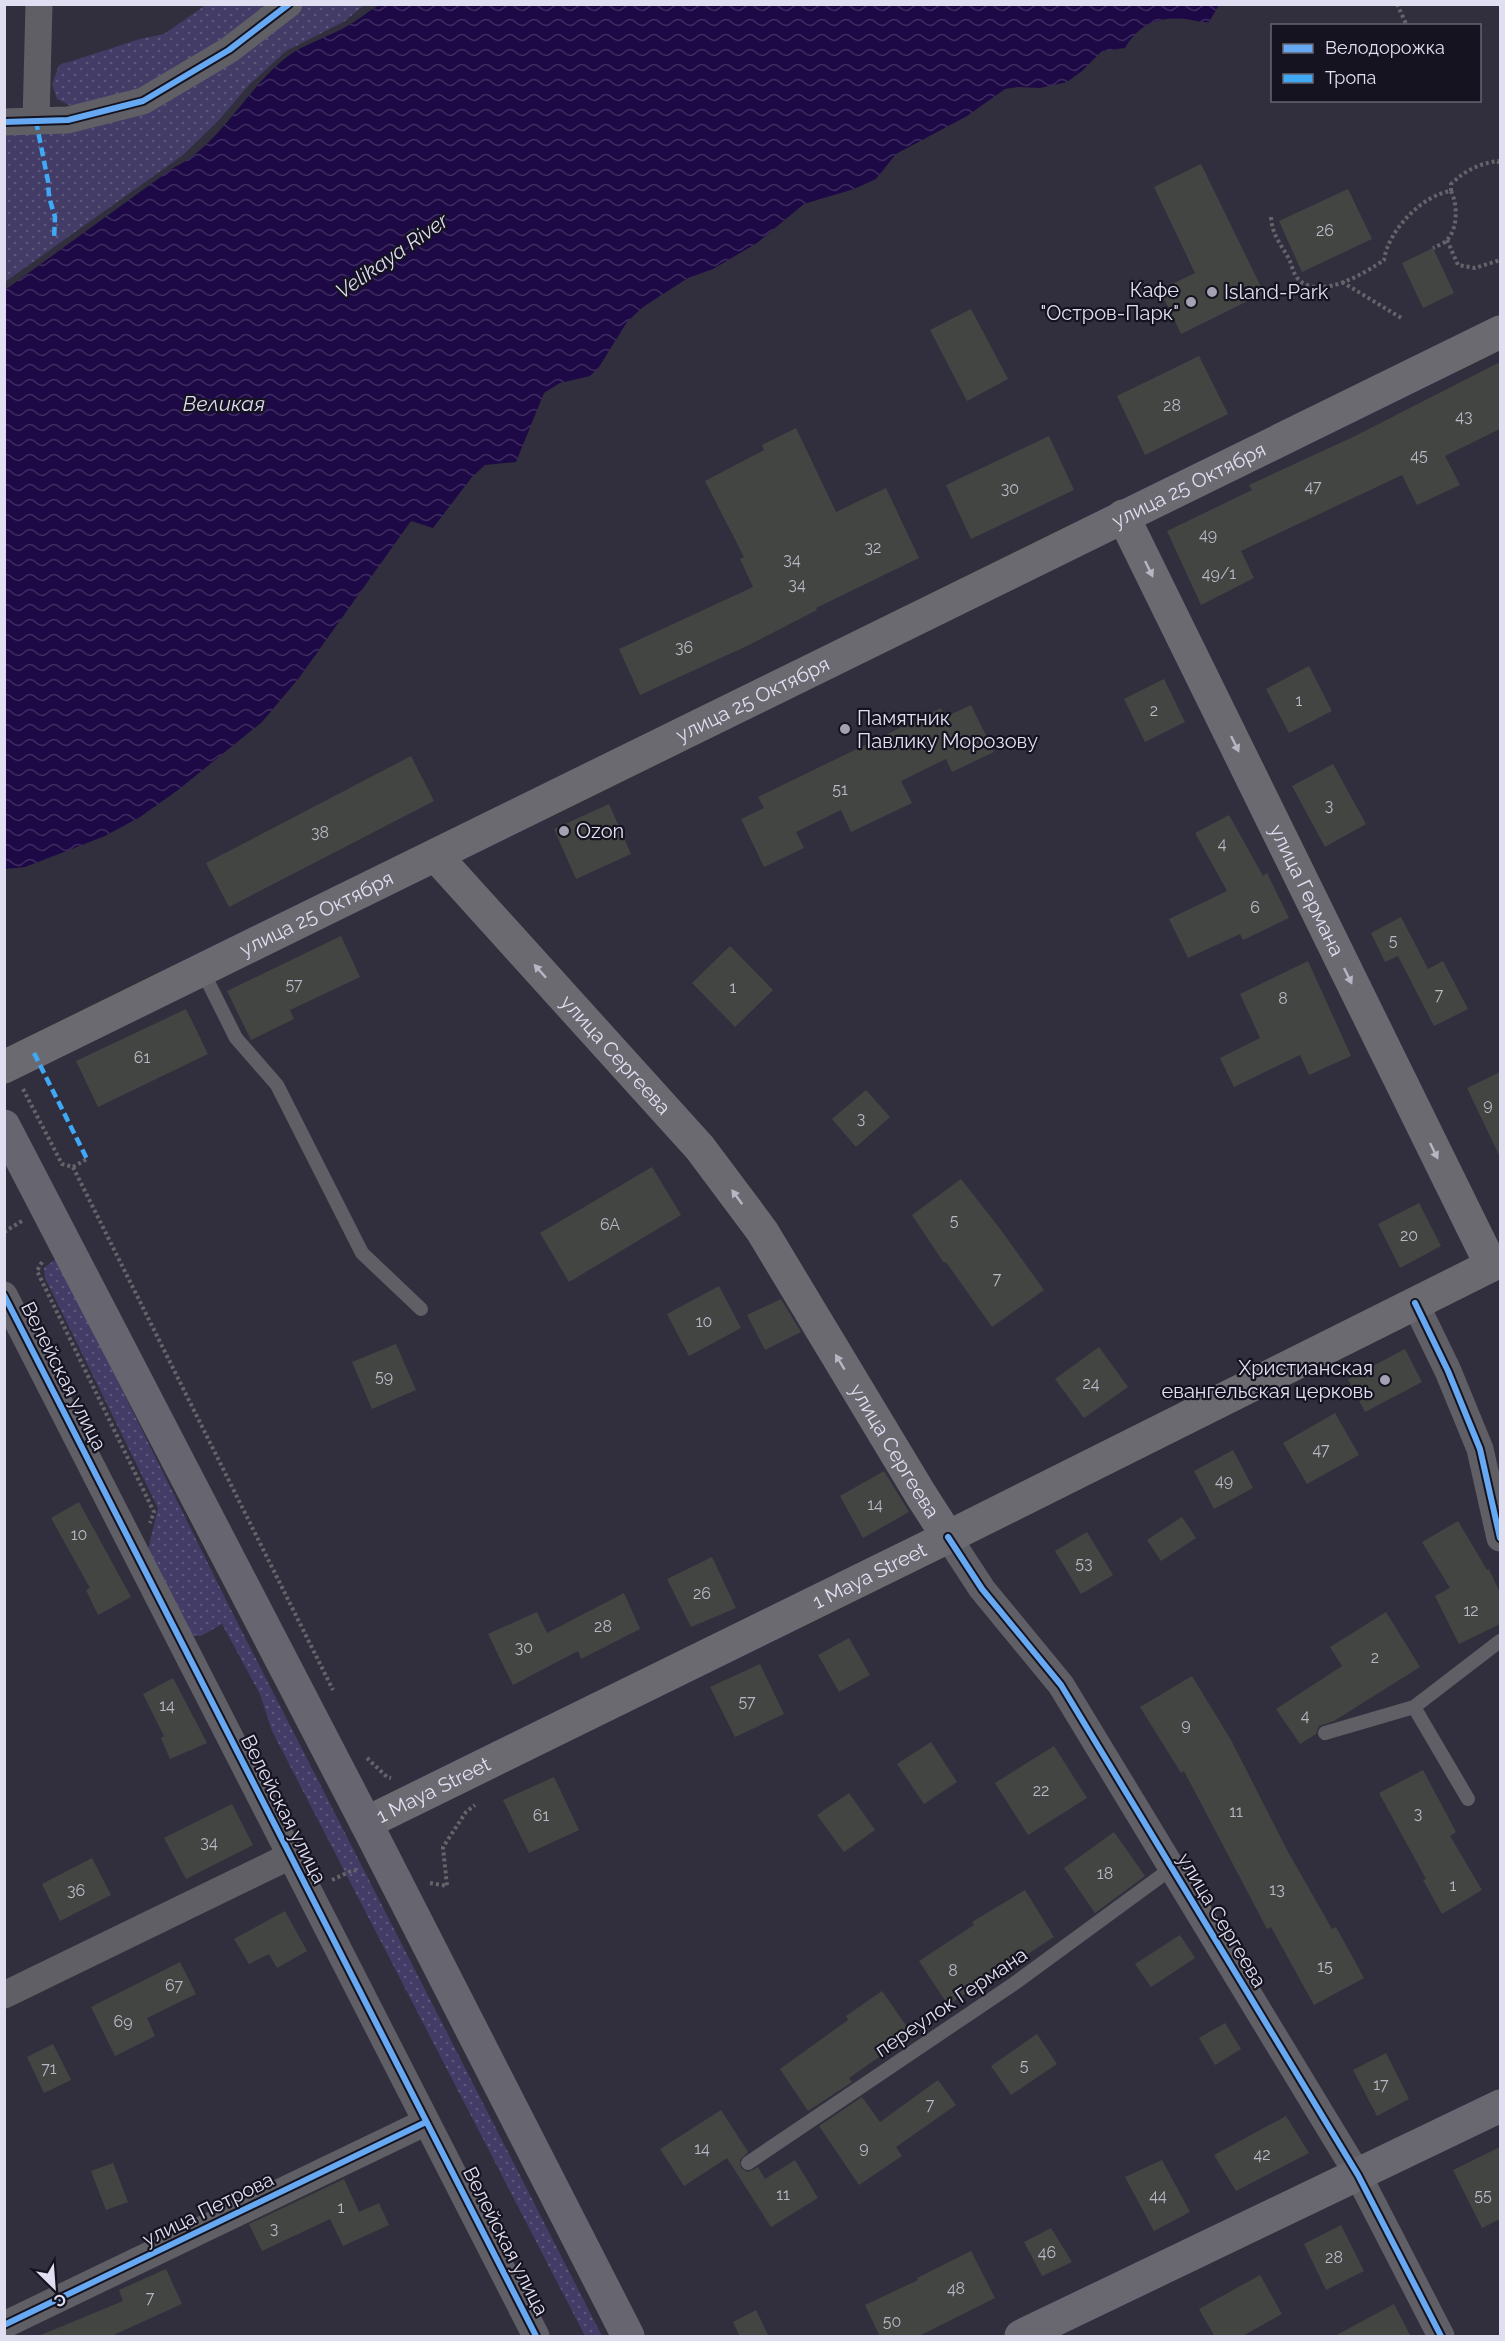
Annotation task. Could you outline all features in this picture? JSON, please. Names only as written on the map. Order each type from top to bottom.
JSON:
[{"type":"highway","points":[[4,1126],[366,1823],[628,2337]]},
{"type":"main road","name":"улица 25 Октября","points":[[12,1075],[202,970],[1500,332]]},
{"type":"main road","name":"улица Германа","points":[[1123,516],[1496,1263]]},
{"type":"main road","name":"улица Сергеева","points":[[436,856],[700,1148],[762,1232],[948,1537]]},
{"type":"main road","name":"1 Maya Street","points":[[366,1823],[948,1537],[1496,1263]]},
{"type":"main road","points":[[1021,2337],[1500,2106]]},
{"type":"street","points":[[36,121],[39,4]]},
{"type":"street","points":[[4,122],[68,120],[143,100],[229,50],[289,4]]},
{"type":"street","name":"Велейская улица","points":[[4,1295],[536,2337]]},
{"type":"street","points":[[1415,1303],[1448,1371],[1480,1449],[1500,1538]]},
{"type":"street","name":"улица Сергеева","points":[[948,1537],[982,1589],[1061,1685],[1358,2175],[1441,2337]]},
{"type":"street","points":[[4,1995],[290,1856]]},
{"type":"street","name":"улица Петрова","points":[[4,2325],[426,2122]]},
{"type":"lane","points":[[202,970],[236,1038],[277,1085],[362,1253],[420,1309]]},
{"type":"lane","points":[[1325,1733],[1414,1707],[1500,1641]]},
{"type":"lane","points":[[1414,1707],[1468,1799]]},
{"type":"lane","name":"переулок Германа","points":[[748,2163],[1015,1983],[1172,1868]]},
{"type":"path","points":[[1397,4],[1406,24]]},
{"type":"path","points":[[1433,248],[1447,240],[1453,228],[1456,200],[1451,191],[1451,184],[1462,174],[1480,164],[1498,161],[1500,165]]},
{"type":"path","points":[[1271,217],[1272,230],[1299,280],[1315,287],[1342,282],[1366,272],[1384,260],[1386,247],[1406,217],[1432,198],[1451,191]]},
{"type":"path","points":[[1447,240],[1458,265],[1475,268],[1500,260]]},
{"type":"path","points":[[1342,282],[1403,319]]},
{"type":"path","points":[[12,1075],[62,1164],[73,1167],[87,1159]]},
{"type":"path","points":[[73,1167],[336,1695]]},
{"type":"path","points":[[47,1255],[37,1271],[154,1512],[140,1560]]},
{"type":"path","points":[[362,1748],[367,1759],[387,1777],[397,1779]]},
{"type":"path","points":[[309,1892],[353,1870],[447,1886],[443,1847],[466,1812],[483,1799]]},
{"type":"shaded area","points":[[206,5],[270,5],[221,42],[139,92],[71,106],[57,99],[52,84],[59,65],[140,39],[164,34]]},
{"type":"shaded area","points":[[303,5],[364,5],[345,21],[286,51],[248,86],[218,121],[183,155],[5,282],[4,132],[72,129],[270,30]]},
{"type":"shaded area","points":[[57,1258],[231,1610],[602,2336],[585,2336],[272,1731],[260,1694],[222,1624],[201,1636],[188,1635],[147,1554],[158,1508],[45,1278],[44,1268]]},
{"type":"water","name":"Великая","points":[[379,5],[1219,5],[1209,22],[1175,18],[1150,23],[1136,33],[1125,48],[1102,51],[1067,82],[1040,88],[1005,89],[967,116],[896,154],[876,179],[854,189],[804,204],[757,243],[713,269],[688,278],[643,307],[627,322],[599,367],[590,376],[560,383],[544,393],[516,462],[485,465],[472,477],[433,528],[411,521],[299,678],[262,722],[178,790],[140,817],[105,836],[64,852],[25,867],[5,869],[5,290],[206,145],[275,67],[291,54],[353,23]]},
{"type":"building","points":[[1201,164],[1264,293],[1181,334],[1160,290],[1195,273],[1154,187]]},
{"type":"building","points":[[1348,189],[1372,239],[1302,272],[1279,221]]},
{"type":"building","points":[[1433,248],[1454,293],[1423,308],[1402,263]]},
{"type":"building","points":[[971,309],[1008,379],[967,401],[930,330]]},
{"type":"building","points":[[1199,356],[1228,414],[1145,455],[1117,396]]},
{"type":"building","points":[[1500,362],[1500,429],[1445,456],[1460,485],[1417,505],[1402,475],[1241,551],[1254,578],[1201,605],[1167,531],[1252,490],[1249,485],[1353,437]]},
{"type":"building","points":[[796,428],[836,512],[886,488],[919,558],[816,608],[817,610],[749,645],[640,695],[619,649],[753,587],[740,559],[744,557],[705,481],[764,450],[762,445]]},
{"type":"building","points":[[1049,436],[1074,490],[971,539],[946,485]]},
{"type":"building","points":[[1309,666],[1332,711],[1289,733],[1266,689]]},
{"type":"building","points":[[1164,679],[1185,722],[1145,742],[1124,699]]},
{"type":"building","points":[[971,705],[994,752],[952,772],[946,759],[901,781],[912,803],[851,832],[841,810],[796,832],[804,848],[764,867],[741,819],[764,808],[758,797],[941,708],[945,717]]},
{"type":"building","points":[[411,756],[434,801],[229,907],[206,863]]},
{"type":"building","points":[[1333,764],[1366,824],[1325,847],[1292,786]]},
{"type":"building","points":[[609,804],[631,854],[576,879],[554,829]]},
{"type":"building","points":[[1229,815],[1263,876],[1267,873],[1289,918],[1243,940],[1240,934],[1188,958],[1169,919],[1227,891],[1195,833]]},
{"type":"building","points":[[1401,917],[1428,969],[1443,961],[1468,1009],[1434,1026],[1398,956],[1385,962],[1371,933]]},
{"type":"building","points":[[341,936],[360,977],[290,1010],[294,1019],[251,1040],[227,991]]},
{"type":"building","points":[[730,946],[773,990],[735,1027],[692,983]]},
{"type":"building","points":[[1308,961],[1351,1056],[1309,1075],[1300,1055],[1234,1087],[1220,1058],[1260,1038],[1240,994]]},
{"type":"building","points":[[186,1009],[208,1054],[98,1107],[76,1061]]},
{"type":"building","points":[[1500,1072],[1500,1157],[1467,1088]]},
{"type":"building","points":[[866,1090],[890,1117],[856,1147],[832,1119]]},
{"type":"building","points":[[652,1167],[681,1215],[569,1282],[540,1233]]},
{"type":"building","points":[[961,1179],[1044,1290],[992,1327],[946,1262],[944,1263],[912,1215]]},
{"type":"building","points":[[1419,1203],[1441,1246],[1400,1268],[1378,1224]]},
{"type":"building","points":[[719,1286],[741,1328],[689,1356],[667,1314]]},
{"type":"building","points":[[781,1299],[801,1332],[765,1350],[747,1315]]},
{"type":"building","points":[[396,1344],[416,1390],[372,1409],[352,1362]]},
{"type":"building","points":[[1099,1347],[1128,1387],[1084,1418],[1055,1379]]},
{"type":"building","name":"Христианская евангельская церковь","points":[[1405,1349],[1422,1382],[1365,1412],[1348,1379]]},
{"type":"building","points":[[1335,1413],[1359,1455],[1307,1484],[1283,1443]]},
{"type":"building","points":[[1233,1450],[1253,1488],[1214,1509],[1194,1471]]},
{"type":"building","points":[[884,1471],[909,1512],[863,1538],[840,1496]]},
{"type":"building","points":[[79,1502],[131,1597],[98,1615],[86,1590],[90,1588],[51,1518]]},
{"type":"building","points":[[1182,1517],[1196,1538],[1161,1561],[1147,1540]]},
{"type":"building","points":[[1458,1521],[1487,1570],[1489,1569],[1500,1593],[1500,1624],[1459,1644],[1435,1596],[1450,1588],[1422,1542]]},
{"type":"building","points":[[1087,1532],[1113,1575],[1081,1594],[1055,1551]]},
{"type":"building","points":[[712,1557],[736,1608],[691,1627],[667,1579]]},
{"type":"building","points":[[624,1593],[640,1629],[581,1659],[578,1651],[513,1685],[488,1634],[537,1612],[547,1633]]},
{"type":"building","points":[[1386,1612],[1420,1667],[1334,1721],[1319,1726],[1316,1734],[1300,1744],[1276,1709],[1342,1666],[1330,1647]]},
{"type":"building","points":[[849,1638],[870,1675],[839,1692],[818,1655]]},
{"type":"building","points":[[760,1664],[784,1714],[735,1737],[710,1687]]},
{"type":"building","points":[[1192,1676],[1231,1740],[1287,1850],[1332,1929],[1336,1927],[1364,1978],[1314,2005],[1271,1927],[1267,1929],[1184,1771],[1181,1773],[1140,1707]]},
{"type":"building","points":[[173,1678],[207,1743],[170,1759],[161,1738],[164,1736],[143,1694]]},
{"type":"building","points":[[931,1742],[957,1782],[924,1804],[897,1764]]},
{"type":"building","points":[[1054,1746],[1087,1798],[1028,1835],[995,1783]]},
{"type":"building","points":[[1423,1770],[1456,1832],[1450,1836],[1482,1890],[1442,1914],[1423,1880],[1426,1879],[1379,1793]]},
{"type":"building","points":[[554,1777],[579,1830],[529,1853],[503,1800]]},
{"type":"building","points":[[849,1793],[875,1830],[844,1852],[817,1815]]},
{"type":"building","points":[[232,1804],[253,1845],[186,1879],[164,1838]]},
{"type":"building","points":[[1114,1832],[1145,1876],[1095,1913],[1064,1868]]},
{"type":"building","points":[[92,1858],[111,1895],[60,1921],[42,1884]]},
{"type":"building","points":[[1025,1890],[1054,1937],[948,2005],[919,1961],[974,1925],[972,1922]]},
{"type":"building","points":[[285,1911],[307,1951],[277,1968],[269,1954],[249,1964],[234,1939]]},
{"type":"building","points":[[1180,1935],[1195,1958],[1151,1987],[1135,1964]]},
{"type":"building","points":[[180,1962],[196,1994],[147,2018],[155,2036],[115,2056],[91,2007]]},
{"type":"building","points":[[882,1991],[912,2034],[849,2078],[852,2082],[808,2111],[780,2069],[848,2020],[846,2016]]},
{"type":"building","points":[[1225,2023],[1241,2049],[1215,2065],[1199,2038]]},
{"type":"building","points":[[1037,2034],[1057,2064],[1011,2095],[991,2066]]},
{"type":"building","points":[[53,2044],[71,2080],[44,2093],[27,2057]]},
{"type":"building","points":[[1386,2053],[1409,2099],[1377,2116],[1353,2070]]},
{"type":"building","points":[[938,2080],[956,2105],[896,2147],[902,2156],[859,2185],[819,2126],[862,2097],[880,2122]]},
{"type":"building","points":[[721,2110],[748,2152],[740,2160],[741,2168],[748,2172],[758,2167],[765,2179],[795,2160],[818,2198],[771,2227],[727,2158],[684,2186],[660,2149]]},
{"type":"building","points":[[1286,2116],[1309,2153],[1236,2191],[1214,2155]]},
{"type":"building","points":[[1500,2147],[1500,2219],[1482,2228],[1453,2170]]},
{"type":"building","points":[[1162,2160],[1190,2212],[1154,2231],[1125,2177]]},
{"type":"building","points":[[113,2163],[128,2202],[106,2210],[91,2171]]},
{"type":"building","points":[[344,2179],[359,2212],[379,2203],[389,2225],[343,2246],[330,2219],[262,2251],[249,2224]]},
{"type":"building","points":[[1341,2225],[1364,2271],[1326,2290],[1304,2244]]},
{"type":"building","points":[[1051,2228],[1072,2262],[1042,2276],[1024,2242]]},
{"type":"building","points":[[971,2251],[995,2298],[917,2337],[880,2337],[865,2305]]},
{"type":"building","points":[[166,2269],[182,2304],[109,2337],[36,2337],[123,2301],[119,2290]]},
{"type":"building","points":[[1260,2275],[1282,2314],[1241,2337],[1215,2337],[1199,2309]]},
{"type":"building","points":[[1394,2304],[1411,2337],[1333,2337]]},
{"type":"building","points":[[756,2310],[769,2337],[740,2337],[733,2322]]},
{"type":"marked path","points":[[36,121],[49,197],[55,217],[54,240]]},
{"type":"marked path","points":[[34,1053],[87,1159]]},
{"type":"cycle path","points":[[4,122],[68,120],[143,101],[229,50],[289,4]]},
{"type":"cycle path","points":[[4,1295],[536,2336]]},
{"type":"cycle path","points":[[1415,1303],[1448,1371],[1480,1449],[1500,1538]]},
{"type":"cycle path","points":[[948,1537],[982,1589],[1061,1685],[1358,2175],[1441,2336]]},
{"type":"cycle path","points":[[4,2325],[426,2122]]},
{"type":"place","name":"Island-Park","points":[[1212,292]]},
{"type":"place","name":"Кафе \"Остров-Парк\"","points":[[1191,302]]},
{"type":"place","name":"Памятник Павлику Морозову","points":[[845,729]]},
{"type":"place","name":"Ozon","points":[[564,831]]},
{"type":"place","name":"Христианская евангельская церковь","points":[[1385,1380]]},
{"type":"water label","name":"Velikaya River","points":[[392,256]]}]
